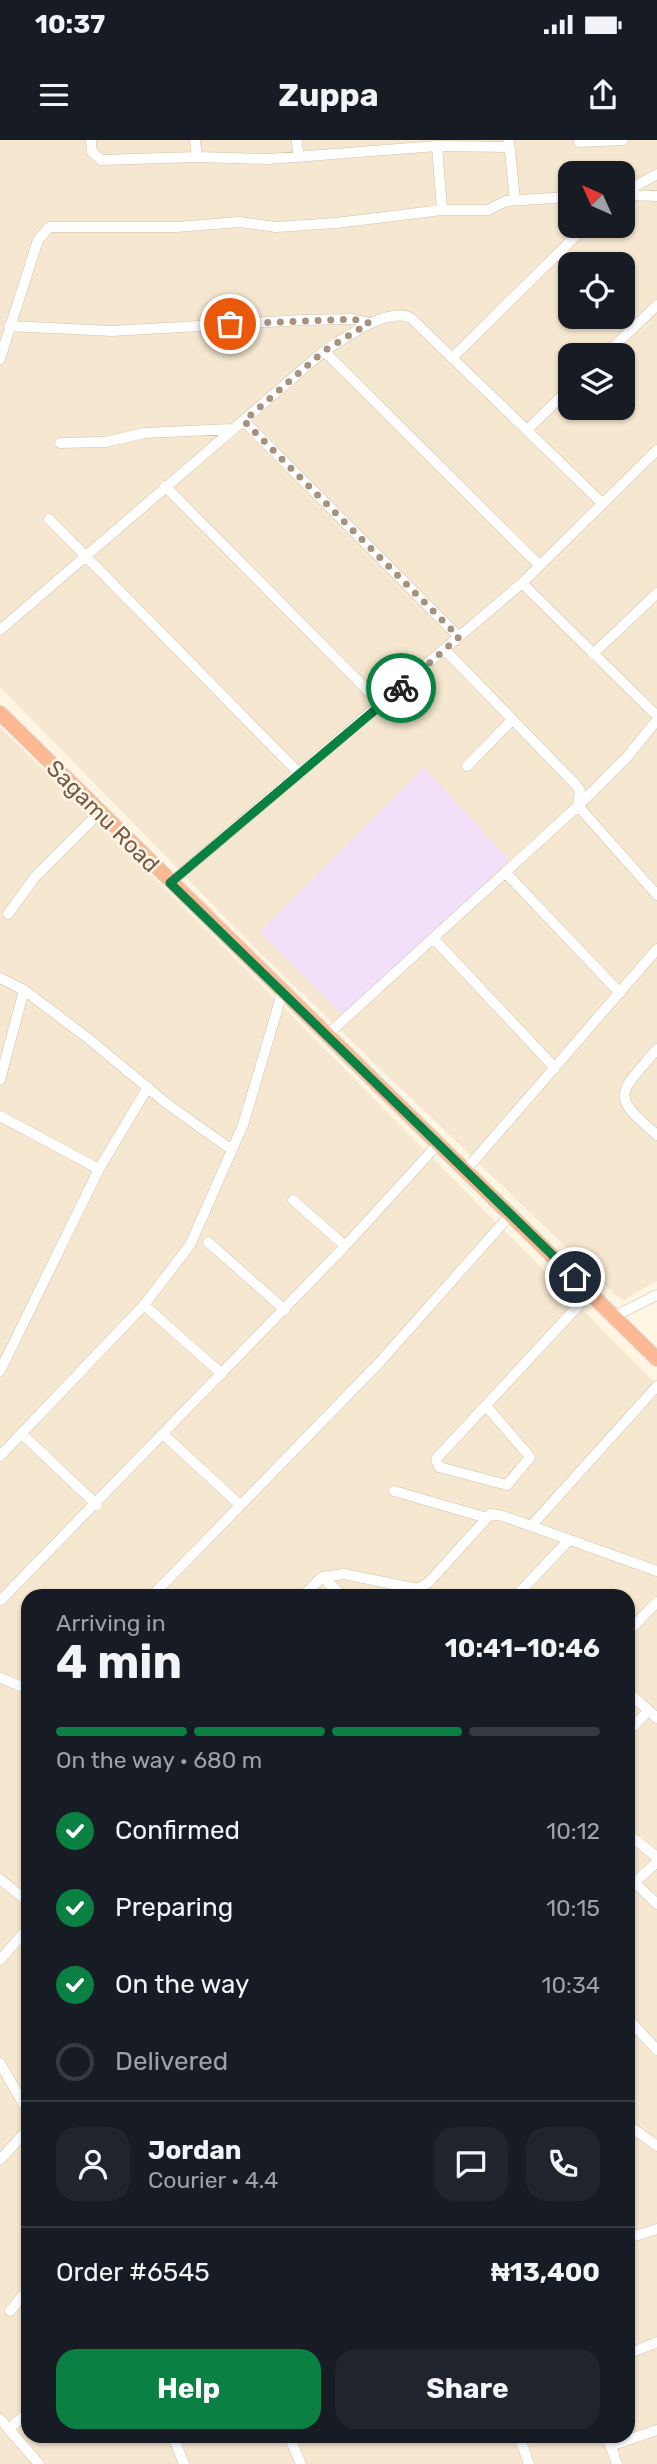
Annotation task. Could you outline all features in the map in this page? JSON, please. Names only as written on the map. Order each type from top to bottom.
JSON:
[{"type":"highway","name":"Sagamu Road","points":[[0,713],[657,1359]]},
{"type":"street","points":[[91,140],[92,152],[101,160],[197,157],[269,159],[404,144],[437,146],[509,143],[515,200]]},
{"type":"street","points":[[195,140],[197,157]]},
{"type":"street","points":[[297,140],[298,156]]},
{"type":"street","points":[[579,142],[623,140]]},
{"type":"street","points":[[437,146],[442,210]]},
{"type":"street","points":[[635,187],[657,174]]},
{"type":"street","points":[[635,195],[657,196]]},
{"type":"street","points":[[0,359],[38,240],[49,227],[177,227],[239,222],[275,227],[442,210],[488,209],[515,200],[558,198]]},
{"type":"street","points":[[452,358],[574,238]]},
{"type":"street","points":[[617,343],[657,305]]},
{"type":"street","points":[[0,630],[324,351],[369,323],[406,315],[601,503]]},
{"type":"street","points":[[9,326],[112,331],[303,320],[353,319],[369,323]]},
{"type":"street","points":[[324,351],[539,565]]},
{"type":"street","points":[[527,430],[558,400]]},
{"type":"street","points":[[244,421],[459,637]]},
{"type":"street","points":[[60,443],[104,442],[145,433],[232,429]]},
{"type":"street","points":[[170,883],[523,583],[657,450]]},
{"type":"street","points":[[165,486],[382,705]]},
{"type":"street","points":[[49,519],[300,774]]},
{"type":"street","points":[[328,1034],[435,940],[578,806],[627,757],[657,718],[523,583]]},
{"type":"street","points":[[593,654],[657,593]]},
{"type":"street","points":[[445,650],[580,791],[578,806],[657,895]]},
{"type":"street","points":[[467,766],[511,721]]},
{"type":"street","points":[[8,914],[35,877],[99,813]]},
{"type":"street","points":[[505,872],[620,993]]},
{"type":"street","points":[[435,940],[555,1068]]},
{"type":"street","points":[[465,1171],[657,949]]},
{"type":"street","points":[[0,978],[24,990],[232,1150]]},
{"type":"street","points":[[0,1080],[24,990]]},
{"type":"street","points":[[0,1456],[23,1435],[144,1305],[190,1245],[232,1150],[260,1075],[283,990]]},
{"type":"street","points":[[657,1049],[625,1088],[622,1096],[626,1107],[657,1135]]},
{"type":"street","points":[[0,1371],[100,1169],[148,1087]]},
{"type":"street","points":[[0,1116],[100,1169]]},
{"type":"street","points":[[0,1601],[97,1505],[285,1310],[439,1143]]},
{"type":"street","points":[[293,1200],[345,1246]]},
{"type":"street","points":[[159,1589],[379,1363],[510,1214]]},
{"type":"street","points":[[208,1242],[285,1310]]},
{"type":"street","points":[[487,1407],[530,1457],[507,1485],[463,1475],[436,1463],[436,1459],[591,1293]]},
{"type":"street","points":[[615,1316],[657,1295]]},
{"type":"street","points":[[144,1305],[222,1374]]},
{"type":"street","points":[[531,1526],[657,1386]]},
{"type":"street","points":[[23,1435],[97,1505]]},
{"type":"street","points":[[164,1435],[240,1505]]},
{"type":"street","points":[[394,1491],[487,1518]]},
{"type":"street","points":[[310,1589],[322,1577],[344,1574],[418,1589],[429,1582],[487,1518],[496,1514],[657,1571]]},
{"type":"street","points":[[523,1589],[569,1540]]},
{"type":"street","points":[[322,1577],[335,1589]]},
{"type":"street","points":[[635,1625],[657,1602]]},
{"type":"street","points":[[0,1678],[21,1686]]},
{"type":"street","points":[[635,1698],[653,1714],[635,1727]]},
{"type":"street","points":[[635,1840],[657,1857]]},
{"type":"street","points":[[635,1883],[657,1862]]},
{"type":"street","points":[[0,1879],[21,1896]]},
{"type":"street","points":[[635,1888],[657,1904]]},
{"type":"street","points":[[0,1960],[21,1936]]},
{"type":"street","points":[[635,2026],[657,2050]]},
{"type":"street","points":[[0,2063],[21,2090]]},
{"type":"street","points":[[635,2130],[657,2146]]},
{"type":"street","points":[[0,2160],[21,2137]]},
{"type":"street","points":[[635,2236],[657,2229]]},
{"type":"street","points":[[10,2311],[21,2301]]},
{"type":"street","points":[[635,2351],[657,2342]]},
{"type":"street","points":[[9,2429],[21,2418]]},
{"type":"street","points":[[0,2419],[39,2464]]},
{"type":"street","points":[[635,2435],[657,2430]]},
{"type":"street","points":[[176,2443],[184,2464]]},
{"type":"street","points":[[296,2443],[301,2464]]},
{"type":"street","points":[[522,2443],[529,2464]]},
{"type":"street","points":[[610,2443],[617,2464]]},
{"type":"shaded area","points":[[0,140],[657,140],[657,1281],[622,1301],[262,955],[0,687]]},
{"type":"shaded area","points":[[0,727],[216,939],[657,1385],[657,2464],[0,2464]]},
{"type":"shaded area","points":[[424,767],[509,860],[345,1017],[260,932]]},
{"type":"way so far","points":[[230,324],[353,319],[369,323],[324,351],[244,421],[459,637],[401,688]]},
{"type":"route","points":[[401,688],[170,883],[227,935],[575,1277]]}]
